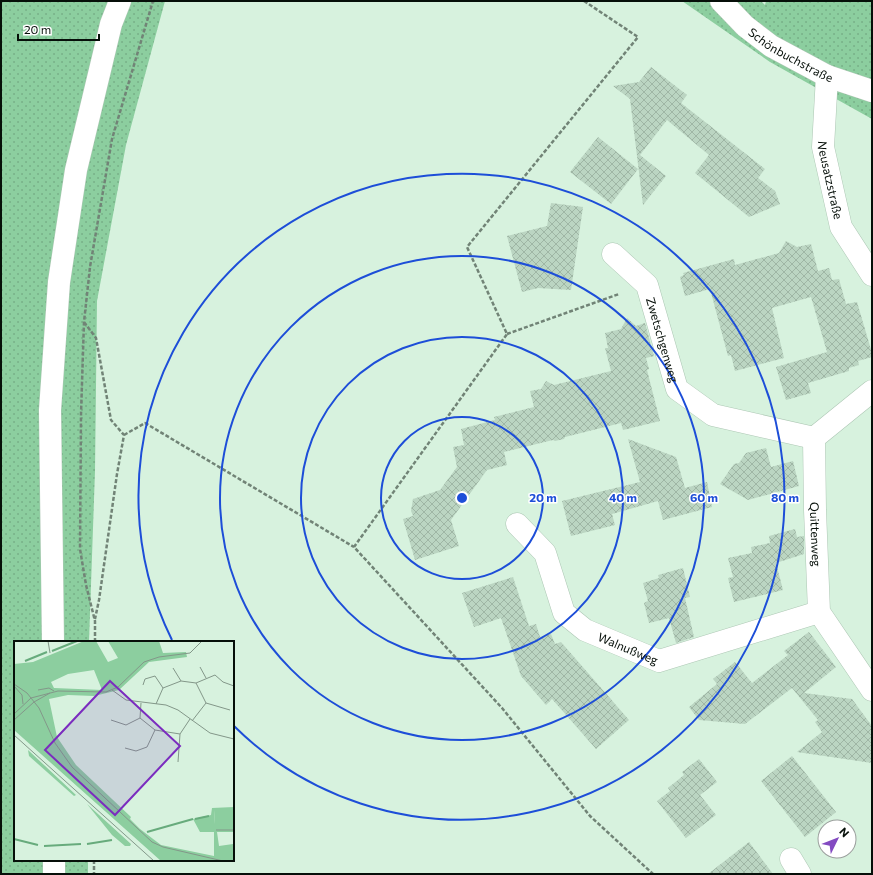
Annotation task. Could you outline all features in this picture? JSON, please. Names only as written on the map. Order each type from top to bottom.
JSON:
[{"type":"street","points":[[53,641],[50,410],[59,282],[76,170],[111,24],[120,1]]},
{"type":"street","name":"Schönbuchstraße","points":[[720,1],[745,26],[771,46],[827,76],[872,91]]},
{"type":"street","name":"Neusatzstraße","points":[[827,76],[823,147],[840,227],[872,275]]},
{"type":"street","name":"Zwetschgenweg","points":[[613,254],[647,284],[677,390],[713,416],[814,438]]},
{"type":"street","points":[[814,438],[872,391]]},
{"type":"street","name":"Quittenweg","points":[[814,438],[819,612]]},
{"type":"street","name":"Walnußweg","points":[[517,524],[544,553],[564,613],[584,630],[659,661],[819,612]]},
{"type":"street","points":[[819,612],[872,690]]},
{"type":"street","points":[[54,861],[54,874]]},
{"type":"path","points":[[95,621],[86,586],[80,549],[81,414],[84,322],[90,267],[112,140],[153,1]]},
{"type":"path","points":[[506,334],[467,247],[638,37],[584,1]]},
{"type":"path","points":[[354,547],[506,334],[647,284]]},
{"type":"path","points":[[84,322],[96,338],[111,420],[124,435]]},
{"type":"path","points":[[124,435],[145,423],[354,547],[502,708],[590,816],[653,874]]},
{"type":"path","points":[[95,641],[95,621],[124,435]]},
{"type":"path","points":[[94,861],[94,874]]},
{"type":"green space","points":[[1,1],[165,1],[126,145],[97,301],[95,471],[89,641],[14,641],[14,861],[88,861],[88,874],[1,874]]},
{"type":"green space","points":[[682,1],[761,1],[765,5],[766,1],[872,1],[872,119],[770,62]]},
{"type":"building","points":[[651,67],[687,95],[681,103],[765,169],[758,178],[775,191],[780,204],[749,217],[695,173],[709,155],[667,120],[640,155],[666,176],[643,205],[630,99],[613,86],[639,82]]},
{"type":"building","points":[[598,137],[638,169],[611,204],[570,172]]},
{"type":"building","points":[[551,203],[583,207],[571,290],[538,288],[522,292],[507,236],[547,226]]},
{"type":"building","points":[[786,241],[797,247],[811,244],[818,271],[829,268],[832,280],[839,279],[846,304],[857,302],[872,357],[858,361],[859,365],[849,368],[849,371],[808,383],[811,393],[786,400],[776,367],[827,352],[811,297],[772,308],[784,358],[735,371],[731,355],[728,356],[710,289],[685,296],[680,277],[684,275],[683,273],[734,259],[735,265],[779,253]]},
{"type":"building","points":[[627,318],[636,326],[645,323],[654,356],[646,358],[649,369],[647,370],[660,421],[623,430],[621,423],[565,437],[564,439],[553,440],[504,452],[507,465],[487,470],[451,520],[459,546],[415,560],[403,519],[413,516],[411,511],[413,499],[440,490],[457,467],[453,447],[464,445],[461,429],[495,420],[494,417],[534,407],[530,391],[541,389],[546,381],[554,385],[611,371],[605,348],[608,348],[605,333],[621,329]]},
{"type":"building","points":[[628,439],[676,457],[685,488],[707,482],[712,507],[663,520],[658,501],[612,514],[615,525],[571,536],[562,501],[640,482]]},
{"type":"building","points":[[766,448],[771,467],[793,461],[799,486],[748,500],[720,484],[734,464],[739,463],[746,453]]},
{"type":"building","points":[[795,529],[797,537],[804,536],[804,554],[776,563],[783,590],[734,602],[728,578],[733,577],[728,558],[752,553],[751,547],[770,543],[769,536]]},
{"type":"building","points":[[683,568],[690,597],[685,598],[694,637],[676,643],[669,618],[649,623],[644,603],[648,601],[643,583],[659,578],[658,575]]},
{"type":"building","points":[[513,577],[529,626],[536,624],[540,637],[551,634],[555,644],[561,642],[629,720],[596,749],[552,699],[546,705],[521,676],[501,618],[474,627],[462,593]]},
{"type":"building","points":[[809,632],[836,667],[804,693],[852,699],[872,726],[872,763],[797,752],[822,732],[815,722],[818,720],[792,688],[745,724],[699,720],[689,707],[717,684],[713,679],[735,662],[752,683],[788,655],[784,651]]},
{"type":"building","points":[[792,756],[836,812],[827,819],[817,819],[817,827],[805,837],[761,781]]},
{"type":"building","points":[[699,759],[717,782],[700,795],[716,815],[686,838],[657,801],[670,791],[668,788],[684,775],[682,772]]},
{"type":"building","points":[[749,842],[773,874],[708,874]]}]
